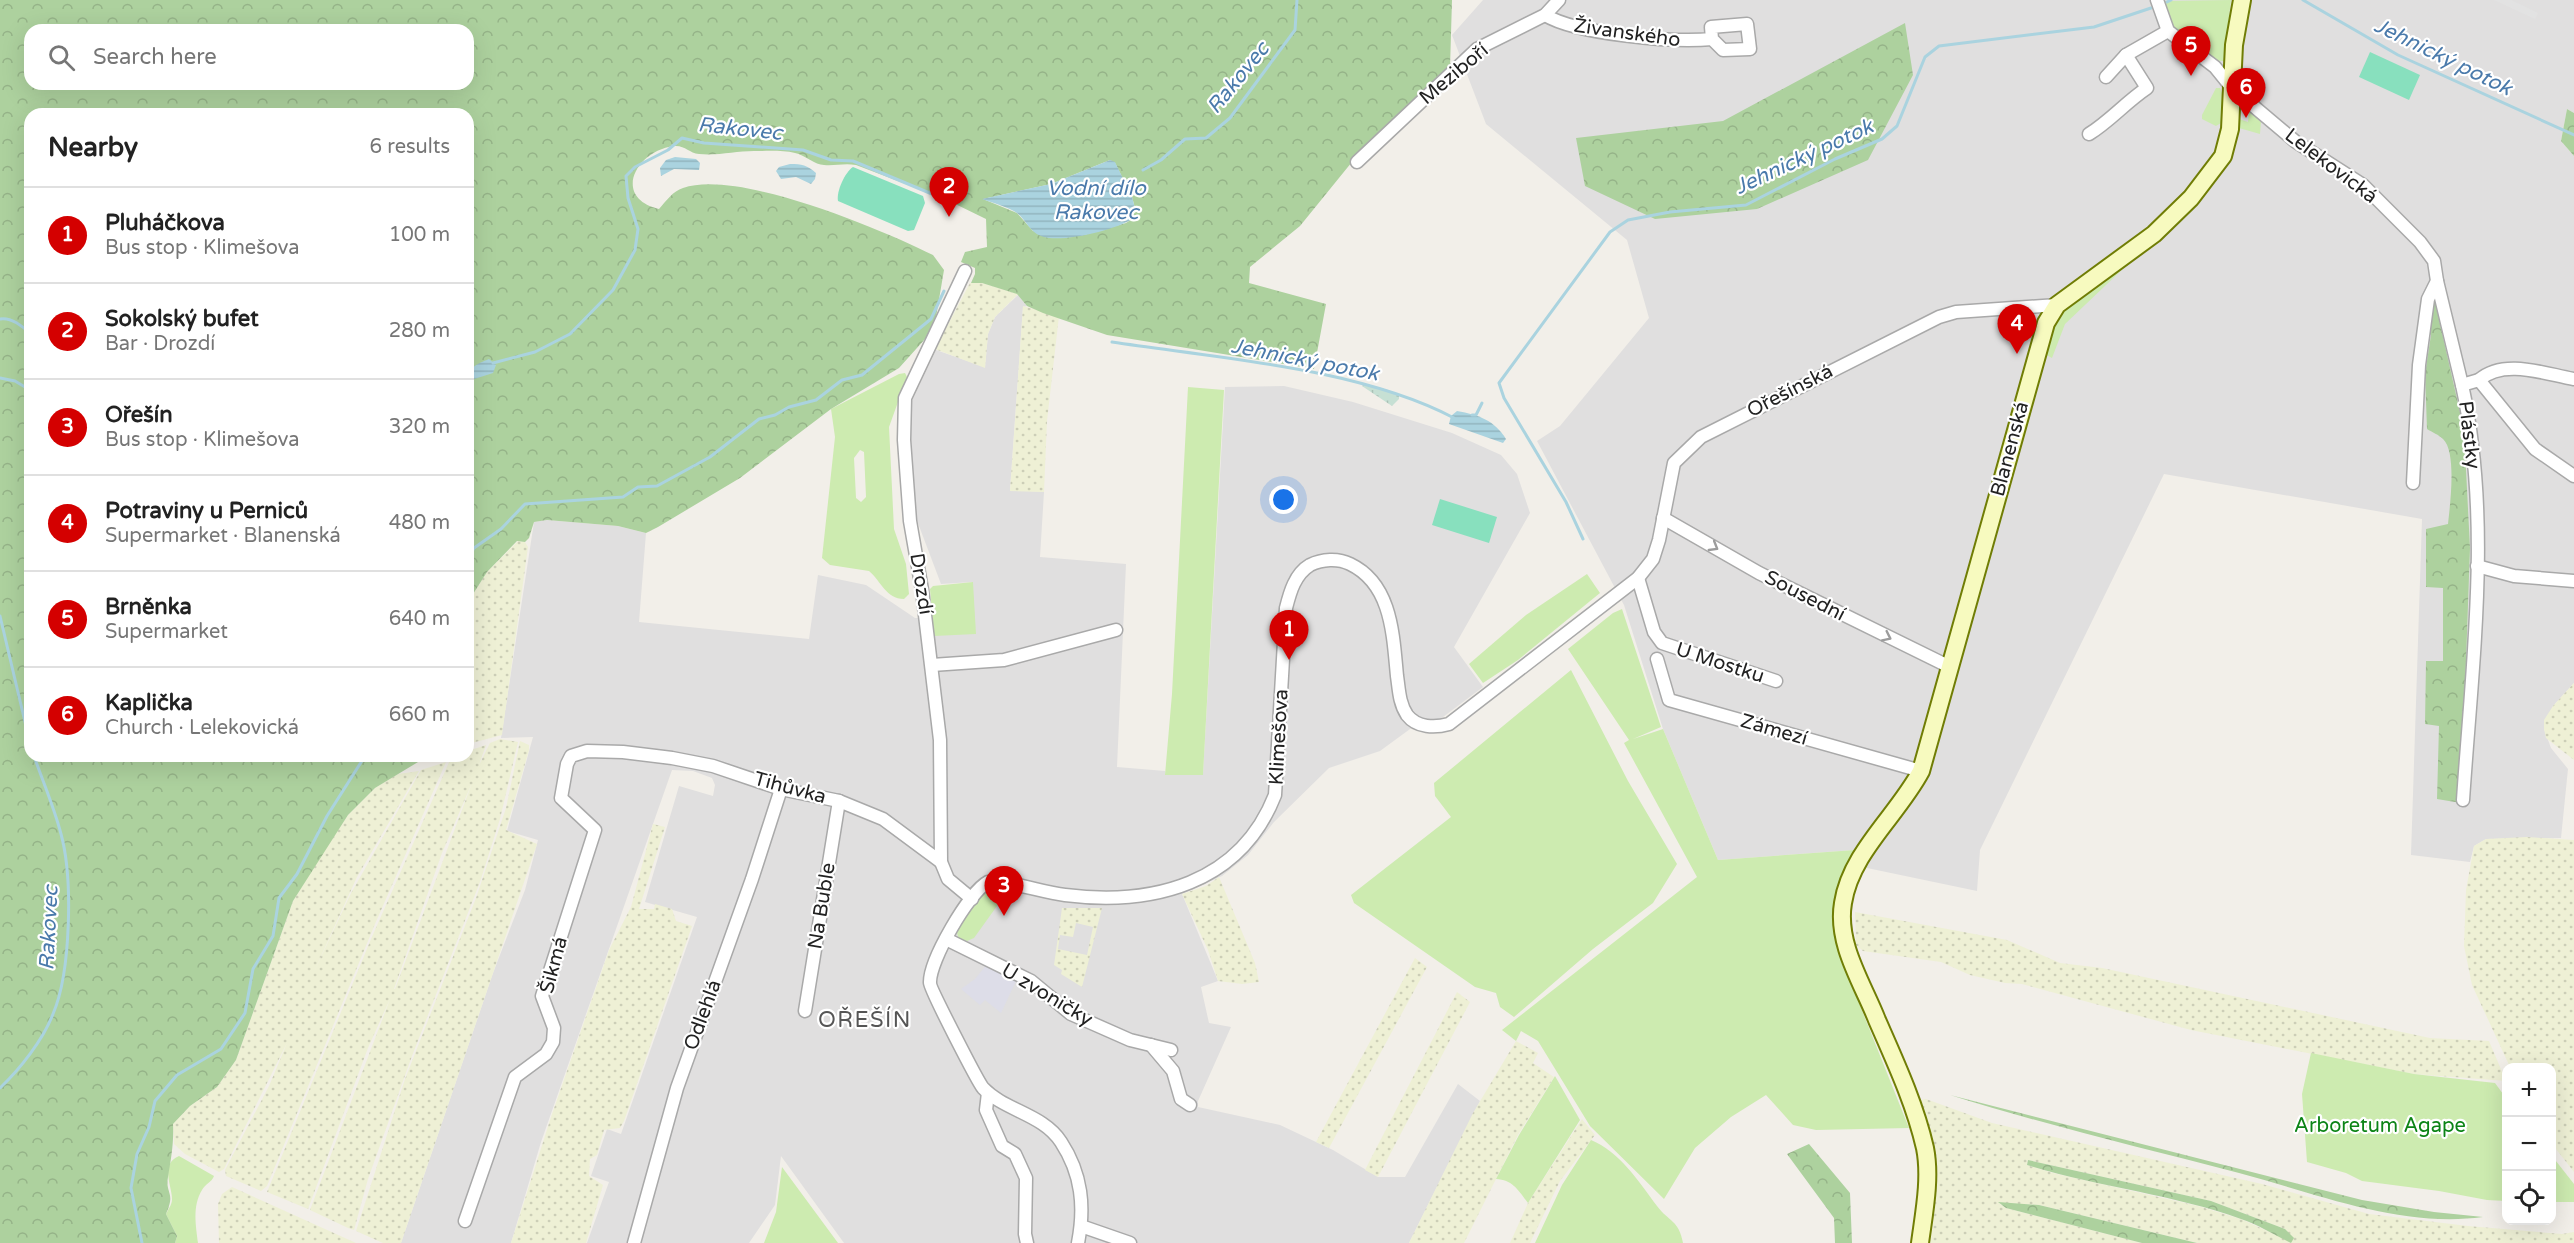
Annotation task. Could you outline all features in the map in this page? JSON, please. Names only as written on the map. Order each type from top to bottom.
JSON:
[{"type":"street","name":"Meziboří","points":[[1357,162],[1477,49],[1545,15],[1559,0]]},
{"type":"street","points":[[2106,77],[2126,55],[2168,31],[2157,0]]},
{"type":"street","name":"Blanenská","points":[[1920,1243],[1927,1166],[1920,1130],[1847,947],[1842,905],[1859,859],[1907,797],[1921,771],[2046,323],[2057,305],[2154,234],[2213,172],[2228,139],[2234,45],[2242,0]]},
{"type":"street","name":"Živanského","points":[[1545,15],[1570,26],[1668,41],[1712,39]]},
{"type":"street","name":"Lelekovická","points":[[2168,31],[2215,67],[2232,88],[2296,142],[2352,177],[2378,199],[2428,253],[2434,261],[2462,385]]},
{"type":"street","points":[[2089,134],[2104,124],[2126,102],[2147,88],[2126,55]]},
{"type":"street","name":"Drozdí","points":[[941,862],[940,740],[932,664],[910,521],[905,456],[905,398],[965,271]]},
{"type":"street","points":[[2413,483],[2419,364],[2428,299],[2437,281]]},
{"type":"street","name":"Ořešínská","points":[[1618,595],[1638,578],[1653,559],[1664,518],[1674,463],[1689,446],[1712,430],[1938,317],[1956,312],[2057,305]]},
{"type":"street","points":[[2479,380],[2488,372],[2509,368],[2574,380]]},
{"type":"street","name":"Plástky","points":[[2463,801],[2477,566],[2471,441],[2462,385],[2479,380],[2535,449],[2574,476]]},
{"type":"street","name":"Sousední","points":[[1664,518],[1759,573],[1950,667]]},
{"type":"street","name":"Klimešova","points":[[1078,1243],[1082,1193],[1062,1143],[1041,1123],[988,1093],[975,1077],[957,1035],[932,991],[931,978],[946,939],[981,886],[994,882],[1084,897],[1139,895],[1175,887],[1211,874],[1242,849],[1266,820],[1275,795],[1286,608],[1299,576],[1310,566],[1335,560],[1347,562],[1358,568],[1373,584],[1384,600],[1391,620],[1402,706],[1411,719],[1429,727],[1449,724],[1618,595]]},
{"type":"street","points":[[2477,566],[2514,576],[2574,581]]},
{"type":"street","name":"U Mostku","points":[[1638,578],[1654,632],[1662,643],[1776,681]]},
{"type":"street","points":[[932,664],[1004,660],[1116,630]]},
{"type":"street","name":"Zámezí","points":[[1657,659],[1669,700],[1921,771]]},
{"type":"street","name":"Tihůvka","points":[[623,752],[713,766],[781,789],[839,801],[883,819],[941,862]]},
{"type":"street","name":"Šikmá","points":[[465,1221],[515,1077],[546,1054],[553,1042],[554,1028],[542,996],[595,830],[561,798],[567,764],[577,753],[623,752]]},
{"type":"street","name":"Odlehlá","points":[[634,1243],[676,1088],[752,879],[781,789]]},
{"type":"street","name":"Na Buble","points":[[805,1011],[839,801]]},
{"type":"street","points":[[941,862],[948,879],[972,899]]},
{"type":"street","name":"U zvoničky","points":[[946,939],[1031,981],[1071,1014],[1130,1040],[1171,1050]]},
{"type":"street","points":[[1151,1045],[1173,1071],[1181,1099],[1190,1105]]},
{"type":"street","points":[[988,1093],[986,1110],[1002,1146],[1015,1154],[1026,1178],[1025,1234],[1027,1243]]},
{"type":"street","points":[[1081,1226],[1130,1243]]},
{"type":"shaded area","points":[[1483,0],[2574,0],[2574,113],[2567,109],[2561,141],[2574,156],[2574,683],[2553,706],[2544,729],[2551,748],[2568,769],[2561,838],[2486,839],[2474,846],[2470,862],[2411,855],[2422,519],[2164,474],[1980,850],[1977,891],[1867,868],[1855,850],[1718,860],[1663,729],[1624,605],[1537,441],[1560,426],[1649,318],[1627,240],[1486,124],[1452,35]]},
{"type":"shaded area","points":[[2494,0],[2511,0],[2538,13],[2535,19]]},
{"type":"shaded area","points":[[1018,295],[1027,306],[1023,307],[1010,490],[1044,492],[1040,557],[1126,564],[1117,767],[1165,771],[1166,775],[1203,774],[1225,387],[1284,386],[1353,402],[1452,433],[1501,455],[1517,474],[1530,513],[1454,647],[1483,687],[1443,717],[1431,723],[1421,721],[1380,751],[1329,768],[1274,822],[1248,855],[1222,876],[1182,894],[1218,981],[1201,987],[1209,1023],[1231,1027],[1198,1101],[1198,1107],[1280,1125],[1333,1150],[1378,1177],[1405,1177],[1458,1084],[1480,1101],[1409,1243],[844,1243],[781,1156],[775,1205],[749,1243],[587,1243],[609,1182],[591,1176],[607,1129],[621,1134],[697,917],[645,902],[679,786],[713,796],[715,785],[712,778],[693,771],[672,770],[541,1142],[511,1243],[401,1243],[493,973],[525,890],[538,840],[507,831],[533,737],[501,738],[534,522],[547,520],[618,526],[646,533],[639,622],[809,639],[818,575],[866,585],[915,618],[932,618],[934,636],[973,582],[941,584],[913,510],[910,405],[936,350],[985,367],[988,334],[995,317]]},
{"type":"shaded area","points":[[988,963],[1010,974],[1008,979],[1016,981],[1001,1013],[985,1000],[980,1005],[961,989],[975,979]]},
{"type":"green space","points":[[0,0],[1452,0],[1450,68],[1356,157],[1300,226],[1250,267],[1249,283],[1326,304],[1314,369],[1107,335],[1027,306],[1017,294],[982,283],[971,283],[975,268],[961,262],[965,252],[987,247],[986,219],[945,199],[856,165],[821,165],[799,154],[785,151],[706,154],[678,146],[660,150],[649,156],[634,175],[633,186],[636,195],[645,203],[659,209],[679,189],[707,184],[738,187],[773,194],[846,217],[933,255],[944,270],[934,329],[899,368],[831,409],[740,478],[658,527],[646,533],[618,526],[547,520],[534,522],[529,538],[525,542],[517,541],[487,572],[474,593],[474,108],[24,108],[24,762],[418,762],[375,788],[348,815],[293,901],[236,1060],[217,1087],[190,1106],[173,1124],[173,1144],[167,1183],[170,1201],[166,1214],[177,1236],[175,1243],[0,1243]],"holes":[[[1110,160],[1115,163],[1132,197],[1135,208],[1132,219],[1126,223],[1080,236],[1033,231],[1017,213],[983,199],[1051,184]]]},
{"type":"green space","points":[[2231,0],[2224,61],[2210,58],[2181,36],[2171,24],[2164,1]]},
{"type":"green space","points":[[1905,23],[1913,75],[1868,160],[1757,209],[1655,219],[1585,186],[1576,138],[1723,121]]},
{"type":"green space","points":[[2370,52],[2420,75],[2409,100],[2359,77]]},
{"type":"green space","points":[[2216,88],[2220,88],[2223,96],[2221,123],[2216,126],[2202,119],[2202,115]]},
{"type":"green space","points":[[2567,109],[2574,113],[2574,156],[2561,141]]},
{"type":"green space","points":[[2249,110],[2261,122],[2260,134],[2239,128],[2239,119],[2248,122]]},
{"type":"green space","points":[[853,167],[923,196],[925,203],[914,230],[908,231],[838,201],[842,182]]},
{"type":"green space","points":[[2127,265],[2065,324],[2052,358],[2043,353],[2056,320],[2067,307]]},
{"type":"green space","points":[[970,283],[982,283],[1018,294],[995,317],[988,334],[985,368],[935,349]]},
{"type":"green space","points":[[2434,297],[2464,430],[2470,548],[2461,803],[2437,799],[2439,726],[2425,724],[2426,661],[2443,661],[2443,588],[2426,587],[2426,529],[2448,524],[2452,479],[2447,446],[2441,438],[2427,429],[2425,374],[2431,335],[2426,330]]},
{"type":"green space","points":[[1023,306],[1059,316],[1047,421],[1044,492],[1010,491]]},
{"type":"green space","points":[[905,373],[907,377],[889,427],[894,529],[906,564],[909,594],[904,599],[888,593],[869,571],[830,565],[822,558],[835,437],[831,409]],"holes":[[[860,450],[864,452],[866,497],[861,502],[856,498],[854,458]]]},
{"type":"green space","points":[[1365,384],[1388,390],[1399,396],[1399,399],[1392,406],[1362,386]]},
{"type":"green space","points":[[1188,387],[1224,390],[1203,775],[1165,775],[1172,694]]},
{"type":"green space","points":[[1440,499],[1497,517],[1489,543],[1432,525]]},
{"type":"green space","points":[[518,541],[525,542],[528,547],[502,735],[474,742],[474,593],[487,572]]},
{"type":"green space","points":[[1587,574],[1600,593],[1518,660],[1483,683],[1469,664],[1526,615]]},
{"type":"green space","points":[[973,582],[976,634],[934,636],[930,589],[933,586]]},
{"type":"green space","points":[[1622,609],[1661,727],[1633,739],[1663,729],[1718,860],[1855,850],[1833,902],[1839,953],[1909,1128],[1816,1130],[1793,1125],[1766,1095],[1731,1117],[1695,1148],[1664,1199],[1590,1126],[1538,1041],[1521,1031],[1516,1041],[1502,1030],[1697,877],[1624,743],[1629,740],[1568,649],[1613,613]]},
{"type":"green space","points":[[1571,670],[1628,781],[1677,864],[1653,903],[1593,949],[1514,1017],[1500,1007],[1496,993],[1475,987],[1354,903],[1351,895],[1451,817],[1435,796],[1434,783]]},
{"type":"green space","points":[[2574,683],[2574,760],[2546,738],[2544,720],[2553,706]]},
{"type":"green space","points":[[500,739],[518,742],[500,819],[480,882],[412,1056],[368,1179],[354,1230],[310,1210],[390,999],[368,1048],[308,1209],[267,1192],[371,939],[449,762],[474,762],[474,749],[486,745],[479,765],[490,743]],"holes":[[[472,783],[395,989],[442,853]]]},
{"type":"green space","points":[[520,741],[529,745],[529,750],[506,830],[537,844],[401,1243],[383,1243],[356,1231],[405,1079],[476,898],[506,808]]},
{"type":"green space","points":[[446,762],[375,924],[267,1186],[261,1191],[226,1176],[225,1170],[269,1086],[287,1043],[224,1169],[219,1172],[185,1154],[174,1144],[173,1124],[190,1106],[217,1087],[236,1060],[293,901],[326,848],[348,815],[375,788],[398,774],[419,771],[357,877],[313,974],[350,895],[421,770]]},
{"type":"green space","points":[[653,824],[665,827],[639,909],[654,909],[655,904],[672,909],[676,921],[692,926],[624,1121],[620,1128],[604,1130],[597,1155],[590,1159],[589,1176],[603,1185],[586,1243],[511,1243],[551,1117],[609,950],[631,907]]},
{"type":"green space","points":[[2527,837],[2574,840],[2574,1172],[2556,1149],[2556,1063],[2508,1063],[2472,985],[2464,946],[2466,890],[2474,846],[2486,839]]},
{"type":"green space","points":[[1219,877],[1255,963],[1259,982],[1242,984],[1218,981],[1208,950],[1182,894],[1206,886]]},
{"type":"green space","points":[[1000,887],[1003,892],[1002,899],[974,938],[967,941],[959,939],[957,933],[974,904],[985,893]]},
{"type":"green space","points":[[1062,908],[1102,908],[1082,987],[1061,974],[1062,970],[1054,965]],"holes":[[[1076,923],[1093,927],[1087,955],[1058,949],[1060,935],[1073,937]]]},
{"type":"green space","points":[[1855,912],[2007,940],[2060,963],[2102,968],[2430,1038],[2489,1041],[2502,1072],[2502,1081],[2414,1074],[2191,1030],[2022,984],[2005,983],[1970,975],[1941,962],[1863,951],[1856,945]]},
{"type":"green space","points":[[1415,958],[1427,967],[1329,1148],[1316,1142]]},
{"type":"green space","points":[[1457,992],[1470,1002],[1378,1177],[1365,1170]]},
{"type":"green space","points":[[1516,1041],[1538,1053],[1533,1063],[1554,1077],[1518,1135],[1464,1243],[1409,1243],[1473,1113]]},
{"type":"green space","name":"Arboretum Agape","points":[[2311,1053],[2414,1074],[2495,1083],[2502,1093],[2502,1201],[2362,1181],[2346,1173],[2307,1162],[2302,1094]]},
{"type":"green space","points":[[1555,1076],[1580,1120],[1528,1203],[1507,1181],[1496,1179],[1519,1135]]},
{"type":"green space","points":[[1950,1095],[2362,1200],[2434,1212],[2483,1217],[2421,1218],[2359,1207]]},
{"type":"green space","points":[[1926,1099],[1992,1123],[2262,1184],[2369,1214],[2468,1226],[2562,1234],[2574,1232],[2574,1243],[2197,1243],[2039,1205],[1999,1203],[2006,1208],[2142,1243],[1929,1243],[1935,1191],[1931,1148],[1934,1142],[1921,1107],[1921,1100]],"holes":[[[2028,1160],[2211,1201],[2285,1229],[2291,1242],[2241,1219],[2198,1206],[2053,1173],[2027,1165]]]},
{"type":"green space","points":[[1582,1119],[1595,1135],[1560,1181],[1530,1243],[1510,1243],[1528,1203]]},
{"type":"green space","points":[[1591,1140],[1611,1152],[1628,1168],[1661,1211],[1676,1225],[1683,1243],[1535,1243],[1562,1185]]},
{"type":"green space","points":[[1809,1144],[1850,1193],[1852,1243],[1835,1243],[1834,1218],[1787,1154]]},
{"type":"green space","points":[[179,1156],[214,1176],[203,1188],[197,1203],[195,1216],[198,1243],[175,1243],[177,1236],[166,1214],[172,1200],[168,1170],[173,1160]]},
{"type":"green space","points":[[2028,1160],[2211,1201],[2285,1229],[2294,1238],[2291,1243],[2254,1224],[2215,1210],[2053,1173],[2027,1165]]},
{"type":"green space","points":[[2556,1161],[2574,1184],[2574,1202],[2556,1202]]},
{"type":"green space","points":[[782,1167],[838,1243],[764,1243],[776,1212]]},
{"type":"green space","points":[[232,1187],[356,1243],[219,1243],[218,1204],[222,1194]]},
{"type":"green space","points":[[1998,1202],[2039,1205],[2197,1243],[2142,1243],[2006,1208]]},
{"type":"water","points":[[675,157],[696,159],[700,163],[699,170],[674,169],[661,176],[660,168],[666,160]]},
{"type":"water","name":"Vodní dílo Rakovec","points":[[1110,160],[1115,162],[1135,208],[1132,219],[1101,231],[1061,238],[1041,236],[1034,232],[1017,213],[982,199],[1051,184]]},
{"type":"water","points":[[790,164],[810,168],[816,173],[815,179],[811,184],[796,177],[781,179],[776,171],[779,167]]},
{"type":"water","points":[[489,359],[496,365],[493,373],[474,379],[474,366]]},
{"type":"water","points":[[1457,411],[1485,419],[1506,439],[1503,443],[1449,424],[1451,416]]},
{"type":"waterway","name":"Rakovec","points":[[1143,170],[1161,160],[1185,139],[1206,138],[1230,118],[1295,30],[1297,0]]},
{"type":"waterway","name":"Jehnický potok","points":[[2167,2],[2171,0]]},
{"type":"waterway","name":"Jehnický potok","points":[[2303,0],[2398,55],[2574,135]]},
{"type":"waterway","name":"Jehnický potok","points":[[1583,539],[1566,502],[1504,398],[1499,383],[1610,232],[1628,220],[1670,212],[1746,205],[1835,159],[1882,139],[1897,126],[1925,57],[1939,46],[2094,27],[2151,8]]},
{"type":"waterway","name":"Rakovec","points":[[493,363],[535,352],[570,334],[613,290],[635,250],[638,229],[628,198],[626,176],[635,167],[668,150],[682,138],[704,143],[803,150],[831,160],[853,161],[932,194]]},
{"type":"waterway","points":[[474,548],[501,529],[525,504],[623,497],[638,487],[657,486],[710,457],[759,419],[775,415],[789,407],[816,400],[842,380],[862,375],[931,319],[944,291]]},
{"type":"waterway","points":[[0,319],[8,319],[24,328]]},
{"type":"waterway","name":"Jehnický potok","points":[[1112,342],[1242,360],[1332,376],[1416,401],[1454,418]]},
{"type":"waterway","name":"Rakovec","points":[[0,378],[15,381],[24,386]]},
{"type":"waterway","name":"Jehnický potok","points":[[1472,415],[1476,415],[1482,403]]},
{"type":"waterway","name":"Rakovec","points":[[0,616],[24,718]]},
{"type":"waterway","name":"Rakovec","points":[[0,1088],[30,1054],[49,1024],[59,996],[67,950],[68,899],[65,853],[55,814],[36,762]]},
{"type":"waterway","points":[[142,1243],[131,1188],[137,1154],[149,1127],[155,1101],[177,1075],[221,1049],[245,1013],[253,969],[273,936],[279,898],[297,874],[327,816],[361,762]]},
{"type":"place","name":"Brněnka","points":[[2191,76]]},
{"type":"place","name":"Kaplička","points":[[2246,118]]},
{"type":"place","name":"Sokolský bufet","points":[[949,217]]},
{"type":"place","name":"Potraviny u Perniců","points":[[2017,354]]},
{"type":"place","name":"Pluháčkova","points":[[1289,660]]},
{"type":"place","name":"Ořešín","points":[[1004,916]]},
{"type":"district","name":"OŘEŠÍN","points":[[865,1020]]}]
